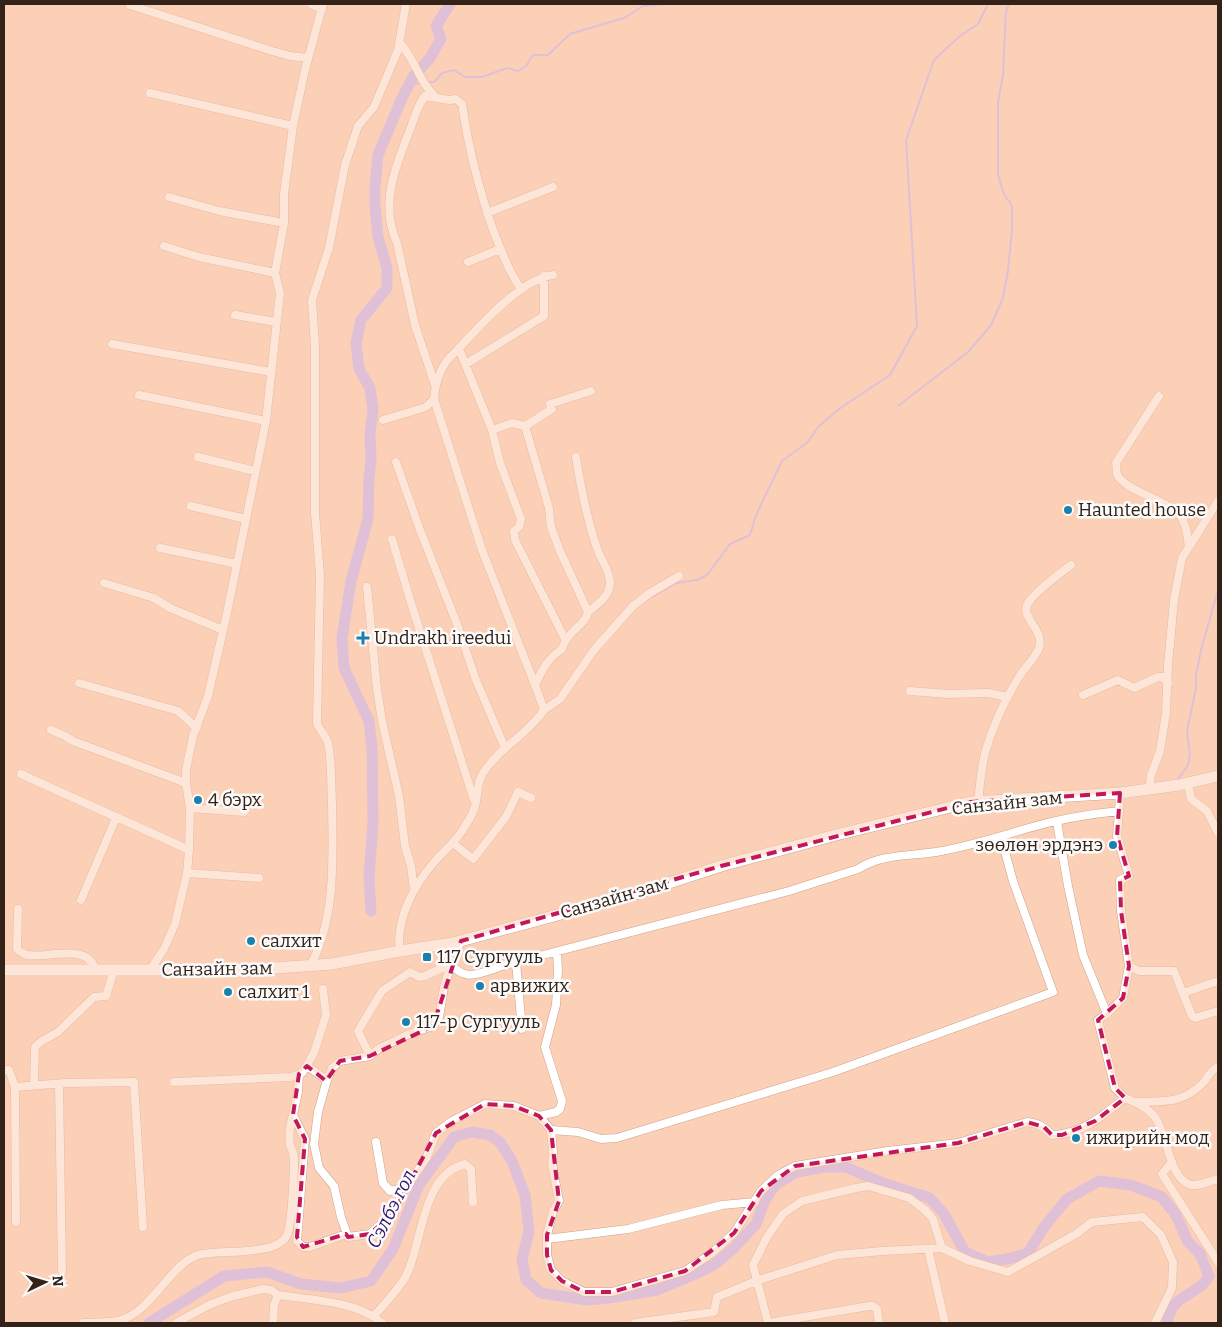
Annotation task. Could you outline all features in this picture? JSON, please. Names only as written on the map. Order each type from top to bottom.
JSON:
[{"type":"main road","name":"Санзайн зам","points":[[4,970],[245,970],[310,966],[461,941],[635,894],[730,863],[836,835],[978,802],[1149,790],[1218,776]]},
{"type":"street","points":[[150,970],[164,949],[175,924],[187,873],[190,808],[186,783],[188,761],[208,696],[266,421],[280,293],[276,273],[284,223],[284,194],[293,126],[322,6],[311,4]]},
{"type":"street","points":[[310,966],[321,940],[332,888],[333,843],[328,744],[317,723],[320,575],[316,513],[312,300],[329,248],[345,165],[358,126],[374,107],[400,43],[406,4]]},
{"type":"street","points":[[130,5],[272,51],[308,58]]},
{"type":"street","points":[[400,43],[419,71],[429,91],[436,97]]},
{"type":"street","points":[[150,93],[293,126]]},
{"type":"street","points":[[435,385],[415,324],[397,243],[393,234],[388,203],[394,170],[422,99],[425,96],[456,99],[462,104],[474,171],[487,213],[500,249],[522,289]]},
{"type":"street","points":[[487,213],[553,187]]},
{"type":"street","points":[[168,197],[219,211],[284,223]]},
{"type":"street","points":[[164,246],[199,257],[276,273]]},
{"type":"street","points":[[468,262],[500,249]]},
{"type":"street","points":[[544,710],[536,684],[482,550],[434,399],[435,385],[446,362],[480,325],[522,289],[544,276],[553,275]]},
{"type":"street","points":[[466,364],[544,316],[544,276]]},
{"type":"street","points":[[235,315],[276,322]]},
{"type":"street","points":[[112,344],[271,372]]},
{"type":"street","points":[[459,348],[492,430],[500,462],[521,519],[519,527],[514,531],[514,535],[565,639]]},
{"type":"street","points":[[492,430],[512,423],[525,426],[552,409],[550,404],[591,391]]},
{"type":"street","points":[[139,395],[266,421]]},
{"type":"street","points":[[1159,396],[1116,463],[1117,474],[1121,481],[1158,500],[1178,514],[1186,526],[1189,547]]},
{"type":"street","points":[[383,420],[426,407],[434,399]]},
{"type":"street","points":[[525,426],[549,508],[551,527],[588,612],[587,618],[565,639],[562,649],[555,653],[544,666],[536,684]]},
{"type":"street","points":[[198,456],[255,472]]},
{"type":"street","points":[[576,457],[583,502],[610,583],[601,601],[588,612]]},
{"type":"street","points":[[396,462],[476,680],[505,748]]},
{"type":"street","points":[[1149,790],[1151,775],[1160,751],[1166,713],[1174,600],[1182,558],[1218,501]]},
{"type":"street","points":[[191,506],[246,519]]},
{"type":"street","points":[[392,540],[476,804]]},
{"type":"street","points":[[160,548],[236,564]]},
{"type":"street","points":[[978,802],[985,754],[997,719],[1017,680],[1039,648],[1040,636],[1026,614],[1026,608],[1029,602],[1071,565]]},
{"type":"street","points":[[400,950],[401,923],[414,890],[434,862],[465,827],[476,804],[478,781],[484,772],[505,748],[539,718],[544,710],[560,699],[594,650],[633,606],[650,593],[679,576]]},
{"type":"street","points":[[104,583],[154,598],[170,608],[223,630]]},
{"type":"street","points":[[367,586],[378,697],[399,796],[405,846],[411,866],[414,890]]},
{"type":"street","points":[[1083,695],[1118,680],[1134,688],[1158,677],[1162,677],[1168,683]]},
{"type":"street","points":[[78,683],[178,711],[197,728]]},
{"type":"street","points":[[910,691],[948,694],[988,694],[1008,697]]},
{"type":"street","points":[[51,730],[73,741],[186,783]]},
{"type":"street","points":[[21,774],[116,818],[163,836],[189,850]]},
{"type":"street","points":[[1188,783],[1191,799],[1207,812],[1218,833]]},
{"type":"street","points":[[453,842],[473,858],[506,817],[518,792],[531,798]]},
{"type":"street","points":[[1120,793],[1118,836],[1129,876],[1120,880],[1120,911],[1128,966],[1124,998],[1108,1014],[1098,1020],[1115,1088],[1125,1098],[1138,1102],[1177,1100],[1201,1084],[1214,1068],[1218,1067]]},
{"type":"street","points":[[190,808],[244,812]]},
{"type":"street","points":[[451,964],[463,974],[476,975],[516,962],[789,891],[858,869],[866,864],[908,854],[935,852],[1057,822],[1119,811]]},
{"type":"street","points":[[81,900],[116,818]]},
{"type":"street","points":[[1057,822],[1083,955],[1108,1014]]},
{"type":"street","points":[[551,1130],[578,1132],[601,1139],[617,1138],[833,1072],[1054,992],[1013,881],[1001,837]]},
{"type":"street","points":[[187,873],[259,878]]},
{"type":"street","points":[[18,908],[16,949],[26,955],[73,954],[87,957],[94,965],[95,970]]},
{"type":"street","points":[[461,941],[451,964],[444,988],[439,1017],[433,1026],[403,1037],[378,1049],[370,1056],[340,1061],[332,1068],[327,1080],[318,1112],[314,1144],[319,1168],[334,1186],[348,1237],[370,1234],[394,1212],[405,1188],[427,1157],[436,1134],[452,1121],[485,1104],[514,1106],[539,1116],[551,1130],[552,1164],[558,1201],[553,1212],[547,1240],[550,1270],[562,1282],[584,1292],[612,1292],[685,1271],[712,1253],[734,1234],[761,1191],[778,1175],[795,1166],[888,1151],[958,1143],[1027,1122],[1036,1122],[1052,1135],[1062,1135],[1095,1121],[1125,1098]]},
{"type":"street","points":[[539,1116],[556,1112],[560,1108],[562,1101],[545,1047],[556,1005],[557,952]]},
{"type":"street","points":[[516,962],[522,1029]]},
{"type":"street","points":[[370,1056],[358,1031],[382,991],[410,972],[419,977],[425,976],[451,964]]},
{"type":"street","points":[[1128,966],[1139,971],[1174,971],[1192,1016],[1195,1018],[1218,1012]]},
{"type":"street","points":[[34,1086],[35,1048],[42,1041],[58,1032],[94,997],[106,996],[114,970]]},
{"type":"street","points":[[1183,993],[1218,981]]},
{"type":"street","points":[[174,1082],[291,1077],[302,1073],[314,1053],[326,1015],[323,989]]},
{"type":"street","points":[[307,1066],[327,1080]]},
{"type":"street","points":[[4,1070],[9,1070],[15,1087],[16,1222]]},
{"type":"street","points":[[83,1323],[116,1322],[132,1315],[149,1302],[181,1267],[198,1255],[261,1249],[282,1243],[289,1230],[294,1161],[289,1132],[299,1074]]},
{"type":"street","points":[[15,1087],[134,1082],[143,1227]]},
{"type":"street","points":[[59,1084],[62,1271]]},
{"type":"street","points":[[1138,1102],[1154,1116],[1180,1178],[1186,1183],[1194,1185],[1218,1180]]},
{"type":"street","points":[[293,1115],[305,1139],[297,1241],[303,1247],[310,1247],[346,1234]]},
{"type":"street","points":[[376,1142],[383,1183],[390,1190],[405,1188]]},
{"type":"street","points":[[1172,1162],[1162,1174],[1218,1262]]},
{"type":"street","points":[[374,1316],[406,1276],[424,1216],[436,1186],[455,1166],[465,1164],[471,1169],[473,1202]]},
{"type":"street","points":[[879,1323],[877,1309],[873,1306],[768,1323],[753,1265],[767,1237],[783,1214],[802,1201],[868,1186],[909,1198],[920,1206],[933,1219],[942,1248]]},
{"type":"street","points":[[547,1240],[628,1230],[722,1205],[755,1202]]},
{"type":"street","points":[[635,1323],[714,1312],[717,1297],[756,1281],[837,1255],[883,1250],[942,1248],[970,1260],[1008,1272],[1076,1234],[1092,1222],[1143,1217],[1161,1236],[1173,1262],[1172,1288],[1155,1323]]},
{"type":"street","points":[[928,1249],[945,1323]]},
{"type":"street","points":[[176,1323],[209,1304],[263,1289],[271,1290],[278,1295],[351,1306],[374,1316],[382,1323]]},
{"type":"street","points":[[273,1323],[274,1305],[278,1295]]},
{"type":"highlighted area","points":[[1120,793],[1117,836],[1129,876],[1120,880],[1121,911],[1129,966],[1123,998],[1098,1020],[1115,1088],[1125,1098],[1095,1121],[1062,1135],[1052,1135],[1044,1127],[1027,1122],[958,1143],[795,1166],[761,1191],[734,1233],[685,1271],[612,1292],[584,1292],[562,1281],[551,1270],[547,1255],[547,1235],[559,1201],[551,1130],[539,1116],[514,1106],[485,1104],[436,1133],[394,1212],[370,1234],[348,1237],[346,1234],[303,1247],[297,1237],[305,1139],[293,1115],[299,1074],[307,1066],[326,1081],[340,1061],[370,1056],[433,1026],[461,941],[721,866],[971,802]]},
{"type":"waterway","points":[[371,911],[369,877],[373,823],[372,748],[369,721],[344,668],[342,638],[351,581],[368,519],[371,460],[370,433],[373,410],[370,388],[359,369],[356,343],[361,320],[387,288],[387,268],[378,237],[375,206],[378,155],[413,77],[430,58],[441,39],[436,26],[450,4]]},
{"type":"waterway","points":[[427,82],[434,82],[442,73],[454,70],[465,77],[482,77],[507,68],[518,71],[526,66],[533,55],[548,55],[570,34],[624,18],[643,6],[667,4]]},
{"type":"waterway","points":[[645,601],[676,583],[697,580],[707,575],[730,544],[750,535],[756,515],[782,461],[808,442],[818,427],[839,409],[890,375],[917,326],[906,140],[934,60],[961,35],[978,24],[988,4]]},
{"type":"waterway","points":[[898,406],[968,352],[991,325],[1003,298],[1008,271],[1012,206],[1004,194],[998,175],[998,102],[1003,75],[1006,11],[1009,4]]},
{"type":"waterway","points":[[410,84],[422,83]]},
{"type":"waterway","points":[[1176,782],[1188,765],[1190,755],[1187,731],[1196,688],[1196,675],[1218,590]]},
{"type":"waterway","name":"Сэлбэ гол","points":[[149,1323],[224,1276],[267,1272],[301,1284],[341,1288],[371,1281],[393,1249],[419,1185],[454,1137],[472,1132],[490,1135],[500,1142],[512,1161],[525,1195],[529,1231],[522,1259],[526,1280],[541,1293],[587,1300],[657,1290],[715,1264],[734,1248],[756,1224],[765,1200],[776,1184],[797,1172],[825,1167],[846,1167],[880,1182],[930,1198],[944,1214],[965,1252],[988,1262],[1028,1253],[1044,1227],[1067,1199],[1099,1181],[1131,1185],[1162,1197],[1176,1215],[1188,1242],[1200,1254],[1209,1276],[1204,1283],[1174,1306],[1167,1323]]},
{"type":"place","name":"Haunted house","points":[[1068,510]]},
{"type":"place","name":"Undrakh ireedui","points":[[363,638]]},
{"type":"place","name":"4 бэрх","points":[[198,800]]},
{"type":"place","name":"зөөлөн эрдэнэ","points":[[1113,845]]},
{"type":"place","name":"салхит","points":[[251,941]]},
{"type":"place","name":"117 Сургууль","points":[[427,957]]},
{"type":"place","name":"арвижих","points":[[480,986]]},
{"type":"place","name":"салхит 1","points":[[228,992]]},
{"type":"place","name":"117-р Сургууль","points":[[406,1022]]},
{"type":"place","name":"ижирийн мод","points":[[1076,1138]]}]
